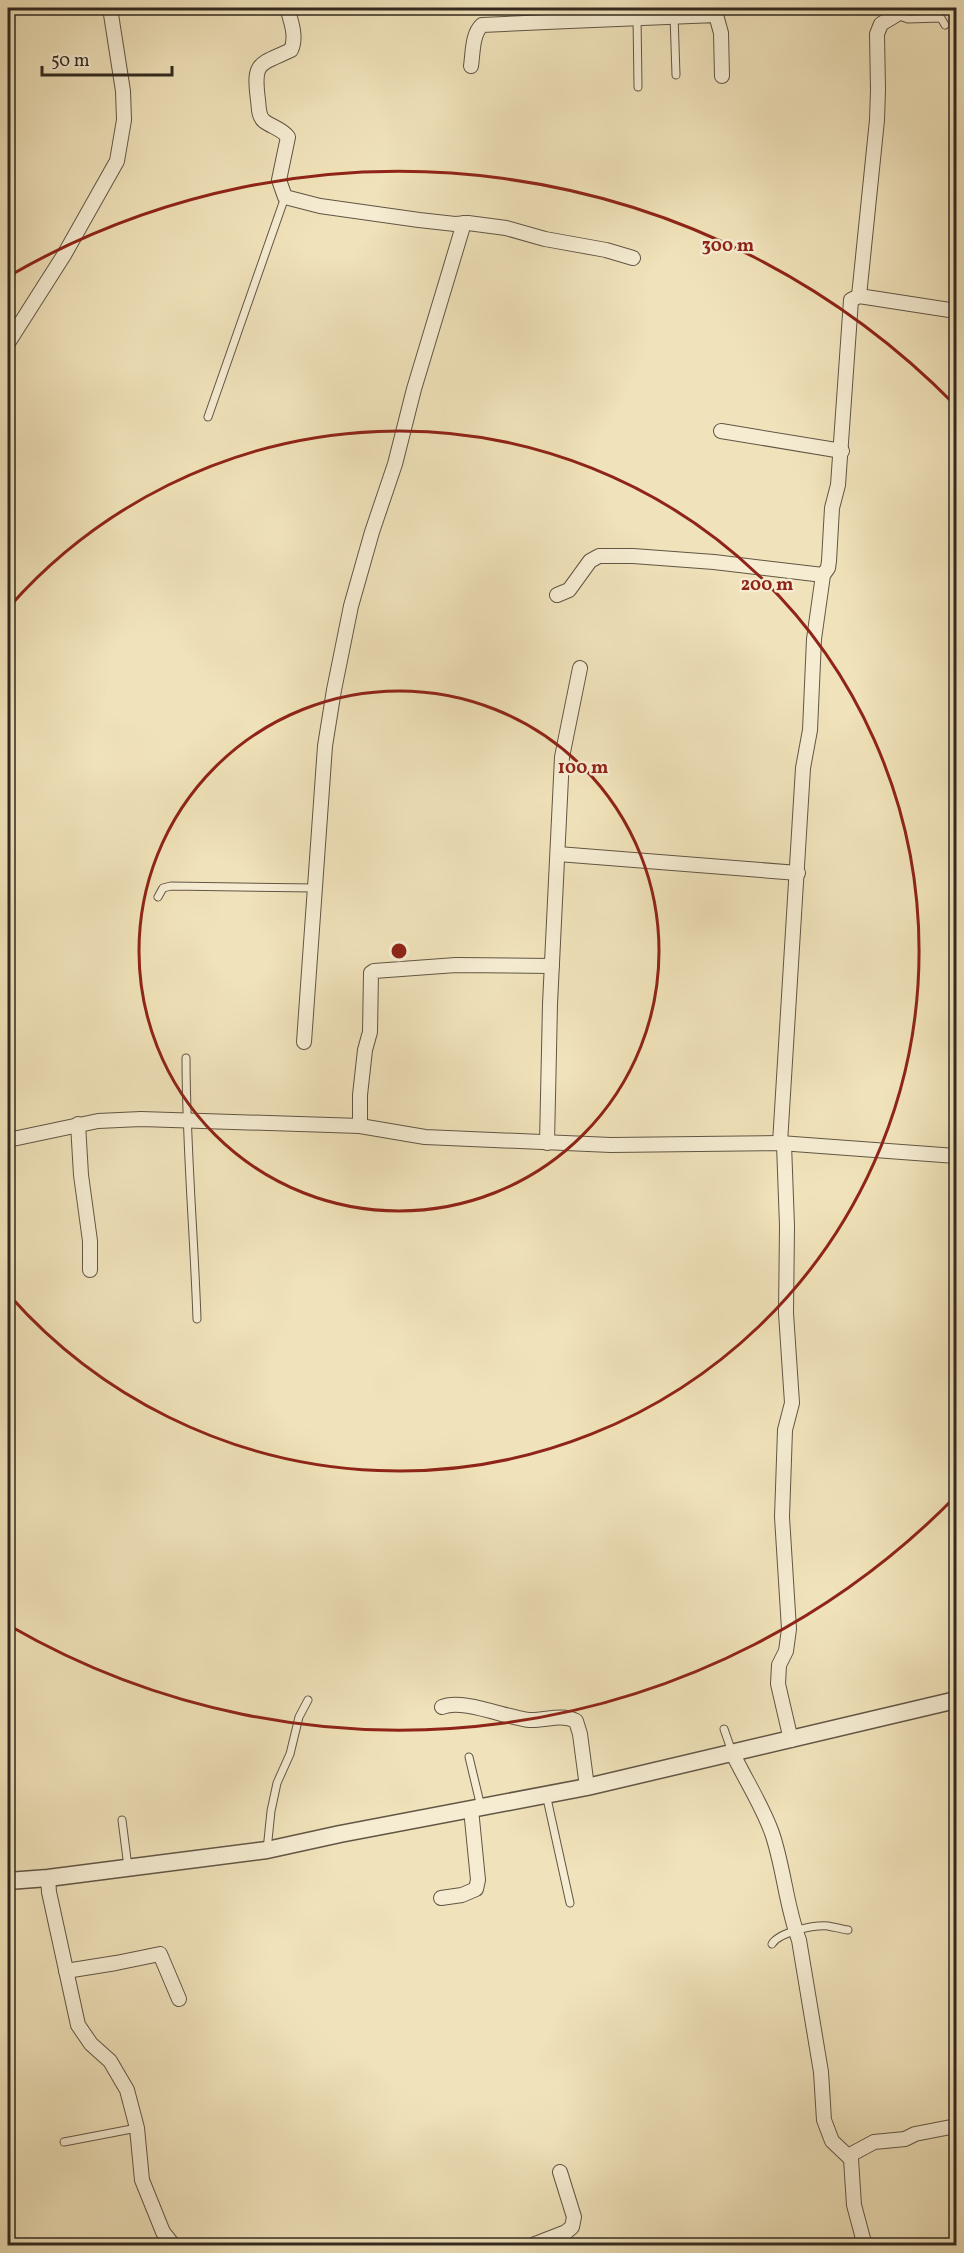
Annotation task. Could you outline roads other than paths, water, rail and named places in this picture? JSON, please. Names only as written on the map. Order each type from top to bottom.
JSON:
[{"type":"street","points":[[8,343],[64,255],[117,161],[124,120],[123,91],[110,8]]},
{"type":"street","points":[[287,8],[294,44],[291,50],[261,64],[256,70],[260,114],[263,120],[288,137],[279,180],[285,197],[342,209],[420,220],[506,228],[545,239],[606,249],[633,258]]},
{"type":"street","points":[[859,296],[877,120],[877,34],[880,24],[896,11]]},
{"type":"street","points":[[471,66],[475,40],[478,29],[482,25],[568,14],[637,17],[716,15],[721,33],[722,76]]},
{"type":"street","points":[[304,1042],[325,746],[334,690],[351,606],[372,532],[395,464],[414,388],[464,223]]},
{"type":"street","points":[[791,1740],[778,1684],[779,1665],[786,1651],[789,1629],[782,1517],[785,1430],[792,1402],[786,1313],[787,1226],[781,1114],[803,768],[810,730],[814,639],[823,575],[828,568],[831,517],[842,451],[850,305],[851,300],[859,296],[957,310]]},
{"type":"street","points":[[721,431],[842,451]]},
{"type":"street","points":[[557,595],[569,590],[590,561],[599,556],[714,562],[823,575]]},
{"type":"street","points":[[547,1140],[557,832],[562,757],[580,668]]},
{"type":"street","points":[[558,854],[798,873]]},
{"type":"street","points":[[360,1122],[360,1095],[365,1050],[370,1032],[370,977],[374,971],[456,965],[552,966]]},
{"type":"street","points":[[8,1140],[78,1124],[186,1115],[360,1122],[425,1137],[547,1140],[612,1145],[781,1141],[957,1156]]},
{"type":"street","points":[[78,1124],[81,1175],[90,1241],[90,1269]]},
{"type":"street","points":[[8,1881],[48,1885],[128,1867],[267,1850],[547,1798],[631,1775],[736,1759],[791,1740],[957,1700]]},
{"type":"street","points":[[442,1707],[448,1704],[462,1706],[530,1720],[569,1718],[576,1721],[580,1734],[587,1787]]},
{"type":"street","points":[[736,1759],[772,1833],[803,1962],[820,2072],[824,2120],[832,2141],[851,2159],[854,2205],[865,2246]]},
{"type":"street","points":[[441,1898],[462,1895],[476,1889],[478,1880],[474,1836],[475,1810]]},
{"type":"street","points":[[48,1885],[78,2025],[91,2044],[110,2061],[126,2090],[142,2180],[164,2232],[174,2246]]},
{"type":"street","points":[[66,1971],[160,1954],[179,1999]]},
{"type":"street","points":[[848,2156],[874,2142],[905,2139],[915,2134],[957,2126]]},
{"type":"street","points":[[530,2246],[566,2232],[572,2227],[574,2217],[560,2172]]},
{"type":"lane","points":[[896,11],[908,19],[941,18],[945,25]]},
{"type":"lane","points":[[674,15],[676,75]]},
{"type":"lane","points":[[637,17],[638,87]]},
{"type":"lane","points":[[208,417],[285,197]]},
{"type":"lane","points":[[158,897],[163,888],[171,886],[315,888]]},
{"type":"lane","points":[[186,1058],[186,1115],[197,1319]]},
{"type":"lane","points":[[267,1850],[271,1811],[277,1783],[290,1754],[299,1718],[308,1700]]},
{"type":"lane","points":[[724,1729],[736,1759]]},
{"type":"lane","points":[[469,1757],[475,1810]]},
{"type":"lane","points":[[547,1798],[570,1903]]},
{"type":"lane","points":[[122,1820],[128,1867]]},
{"type":"lane","points":[[772,1944],[778,1938],[795,1931],[830,1926],[848,1930]]},
{"type":"lane","points":[[64,2142],[133,2128]]}]
